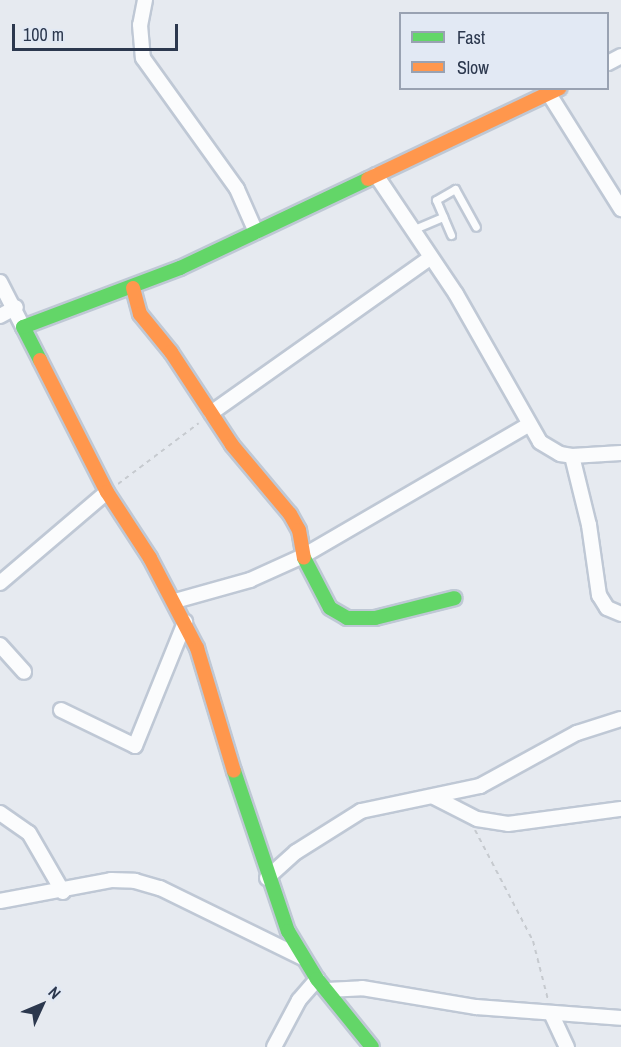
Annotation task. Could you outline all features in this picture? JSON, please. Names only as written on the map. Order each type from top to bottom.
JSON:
[{"type":"street","points":[[145,0],[140,26],[143,57],[237,189],[256,232]]},
{"type":"street","points":[[23,327],[133,288],[554,91],[621,209]]},
{"type":"street","points":[[376,175],[456,294],[528,425],[549,449],[572,456],[621,453]]},
{"type":"street","points":[[211,413],[430,258]]},
{"type":"street","points":[[0,282],[16,308],[23,327],[106,492],[175,601],[204,668],[267,878],[303,958],[317,979],[372,1047]]},
{"type":"street","points":[[133,288],[140,314],[171,352],[211,413],[290,514],[299,530],[303,556],[330,608],[347,618],[375,618],[455,598]]},
{"type":"street","points":[[0,316],[16,308]]},
{"type":"street","points":[[175,601],[250,580],[303,556],[528,425]]},
{"type":"street","points":[[572,456],[589,525],[599,595],[607,608],[621,615]]},
{"type":"street","points":[[0,583],[106,492]]},
{"type":"street","points":[[61,710],[135,746],[184,622]]},
{"type":"street","points":[[0,645],[24,672]]},
{"type":"street","points":[[267,878],[296,852],[361,811],[434,796],[499,778],[577,733],[621,719]]},
{"type":"street","points":[[434,796],[464,812],[493,823],[525,824],[621,809]]},
{"type":"street","points":[[0,813],[29,833],[63,892]]},
{"type":"street","points":[[0,901],[63,892],[111,880],[135,881],[160,888],[303,958]]},
{"type":"street","points":[[274,1047],[299,1000],[317,979]]},
{"type":"street","points":[[327,990],[362,988],[476,1007],[621,1018]]},
{"type":"street","points":[[551,1012],[567,1047]]},
{"type":"lane","points":[[451,235],[436,199],[458,189],[476,226]]},
{"type":"lane","points":[[411,230],[443,217]]},
{"type":"path","points":[[106,492],[211,413]]},
{"type":"path","points":[[464,812],[505,882],[533,941],[551,1012]]},
{"type":"traffic: fast","points":[[40,360],[23,327],[180,268],[368,179]]},
{"type":"traffic: fast","points":[[304,558],[330,608],[347,618],[375,618],[455,598]]},
{"type":"traffic: fast","points":[[234,771],[288,931],[317,979],[372,1047]]},
{"type":"traffic: slow","points":[[368,179],[556,90]]},
{"type":"traffic: slow","points":[[133,288],[140,314],[171,352],[232,445],[290,514],[299,530],[304,558]]},
{"type":"traffic: slow","points":[[40,360],[107,492],[150,558],[197,648],[234,771]]}]
